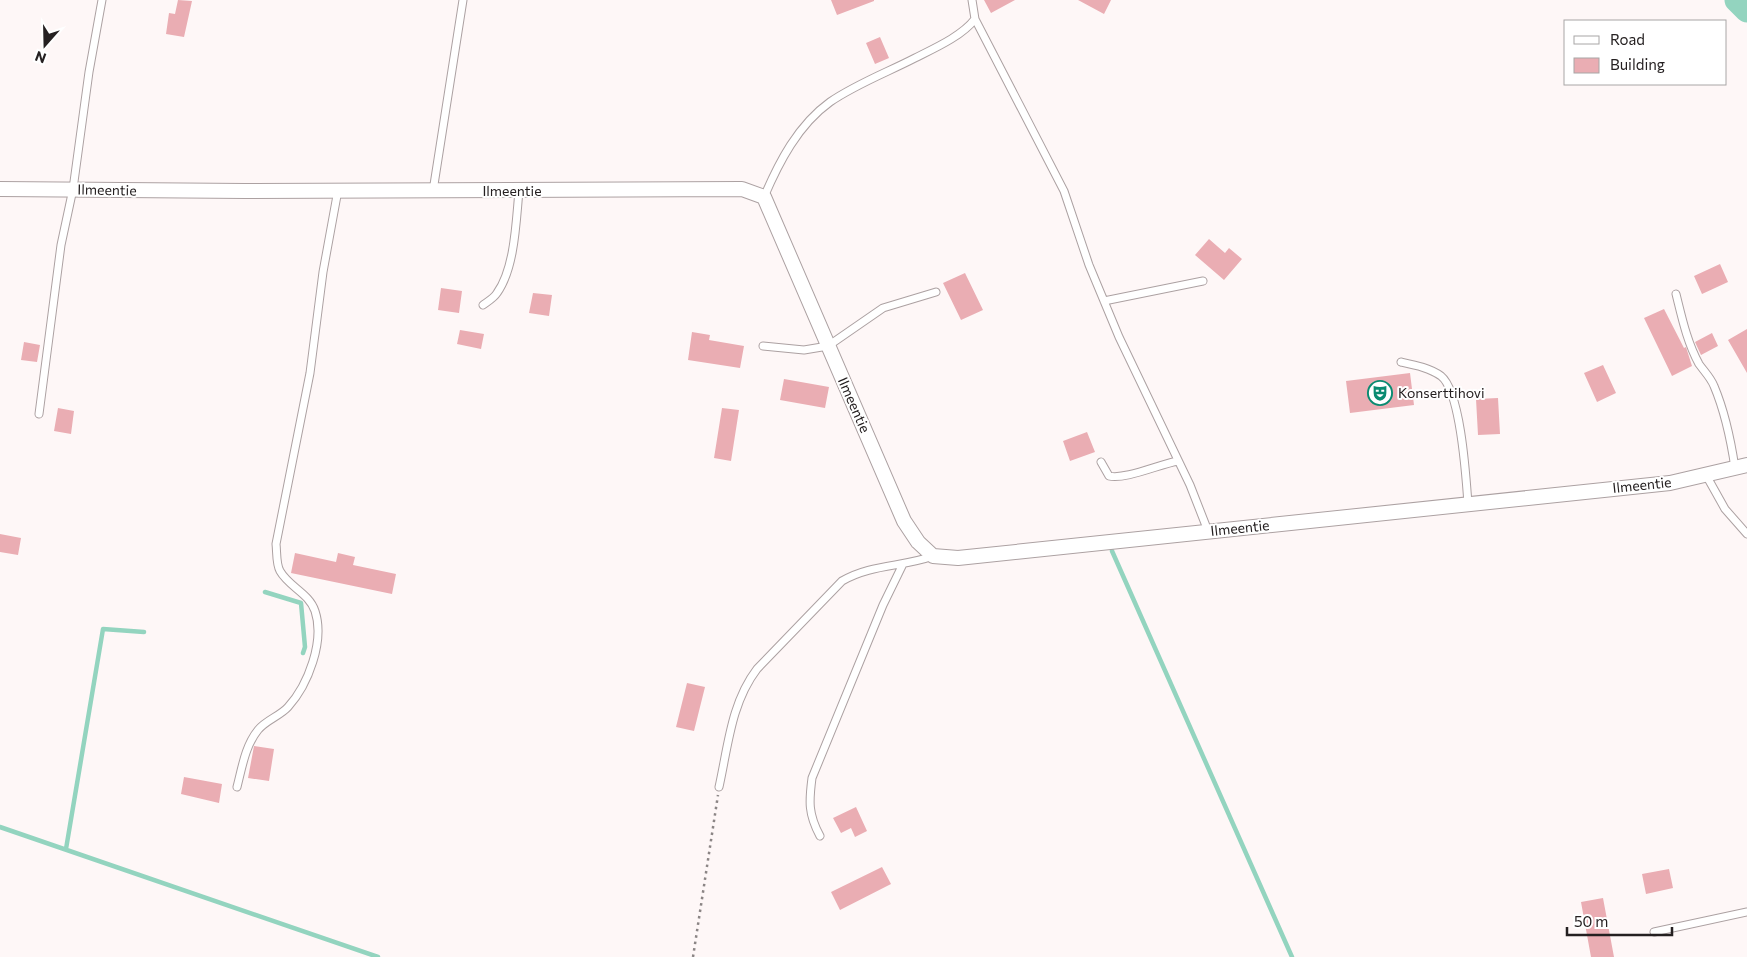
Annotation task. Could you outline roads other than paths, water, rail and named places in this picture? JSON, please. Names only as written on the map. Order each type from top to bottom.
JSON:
[{"type":"street","name":"Ilmeentie","points":[[0,189],[433,191],[742,189],[764,197],[904,520],[918,542],[933,556],[958,558],[1670,483],[1741,467]]},
{"type":"lane","points":[[39,414],[61,245],[73,189],[89,72],[102,0]]},
{"type":"lane","points":[[433,191],[464,0]]},
{"type":"lane","points":[[972,0],[975,5],[975,18],[1064,191],[1118,337],[1178,461],[1208,531]]},
{"type":"lane","points":[[764,197],[778,164],[805,125],[830,102],[928,52],[969,27],[975,18]]},
{"type":"lane","points":[[237,787],[248,746],[258,729],[287,708],[302,688],[318,634],[315,610],[305,595],[290,584],[279,570],[276,544],[308,382],[323,272],[338,190]]},
{"type":"lane","points":[[483,306],[497,293],[507,272],[514,242],[520,191]]},
{"type":"lane","points":[[1104,301],[1203,281]]},
{"type":"lane","points":[[763,346],[804,350],[828,346],[883,308],[936,292]]},
{"type":"lane","points":[[1676,294],[1687,338],[1700,364],[1714,384],[1732,446],[1741,467]]},
{"type":"lane","points":[[1402,362],[1422,366],[1442,377],[1454,395],[1465,466],[1468,504]]},
{"type":"lane","points":[[1101,462],[1110,476],[1117,478],[1160,464],[1178,461]]},
{"type":"lane","points":[[1706,476],[1725,509],[1747,534]]},
{"type":"lane","points":[[719,787],[738,702],[745,684],[757,669],[842,581],[858,572],[917,562],[933,556]]},
{"type":"lane","points":[[820,836],[812,821],[809,800],[812,778],[883,605],[903,564]]},
{"type":"lane","points":[[1654,932],[1747,912]]},
{"type":"waterway","points":[[1737,0],[1747,10]]},
{"type":"waterway","points":[[1112,551],[1292,957]]},
{"type":"waterway","points":[[265,592],[301,603],[305,647],[303,653]]},
{"type":"waterway","points":[[66,849],[103,629],[144,632]]},
{"type":"waterway","points":[[0,827],[378,957]]},
{"type":"place","name":"Konserttihovi","points":[[1380,393]]}]
